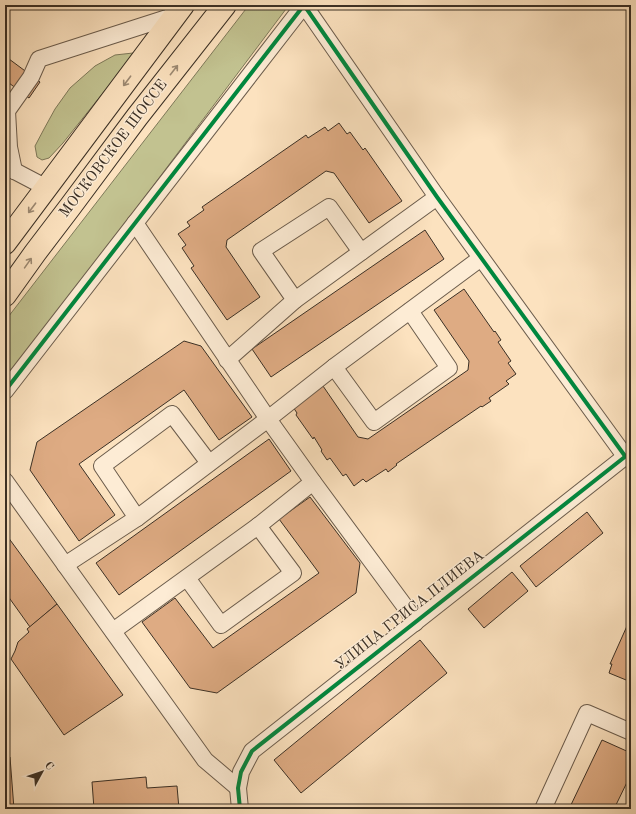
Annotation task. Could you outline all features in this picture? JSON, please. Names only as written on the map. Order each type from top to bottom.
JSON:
[{"type":"highway","name":"МОСКОВСКОЕ ШОССЕ","points":[[5,295],[137,117],[225,5]]},
{"type":"highway","name":"МОСКОВСКОЕ ШОССЕ","points":[[5,243],[180,10]]},
{"type":"street","points":[[5,391],[304,5],[481,258],[628,454]]},
{"type":"street","points":[[47,188],[10,168],[10,147],[6,111],[31,77],[39,59],[180,10]]},
{"type":"street","points":[[227,360],[295,300],[437,197]]},
{"type":"street","points":[[295,300],[261,251],[329,207],[361,252]]},
{"type":"street","points":[[135,223],[268,419],[409,612],[415,623]]},
{"type":"street","points":[[65,565],[137,518],[334,367],[481,258]]},
{"type":"street","points":[[334,367],[374,422],[449,368],[410,311]]},
{"type":"street","points":[[137,518],[102,466],[172,414],[209,463]]},
{"type":"street","name":"УЛИЦА ГРИСА ПЛИЕВА","points":[[240,809],[238,788],[241,772],[252,751],[628,454]]},
{"type":"street","points":[[5,481],[205,760],[238,788]]},
{"type":"street","points":[[113,631],[258,526],[313,482]]},
{"type":"street","points":[[187,578],[221,625],[293,573],[258,526]]},
{"type":"street","points":[[543,809],[587,713],[631,732]]},
{"type":"green space","points":[[249,5],[289,5],[5,383],[5,321]]},
{"type":"green space","points":[[133,53],[126,64],[63,143],[49,158],[42,160],[37,157],[35,146],[55,109],[70,88],[95,66],[115,55]]},
{"type":"green space","points":[[5,195],[9,200],[10,206],[5,216]]},
{"type":"building","points":[[5,56],[40,82],[29,98],[5,80]]},
{"type":"building","points":[[339,123],[347,134],[350,132],[363,150],[365,148],[402,201],[369,223],[334,173],[326,171],[227,240],[226,247],[260,297],[227,320],[191,268],[194,266],[182,248],[186,245],[178,234],[190,226],[187,222],[204,210],[202,207],[306,135],[308,138],[325,127],[328,131]]},
{"type":"building","points":[[425,230],[444,259],[271,377],[252,349]]},
{"type":"building","points":[[464,289],[501,340],[498,342],[511,361],[508,363],[516,374],[506,381],[509,384],[489,398],[491,401],[482,407],[481,406],[396,464],[397,465],[388,472],[386,469],[366,482],[363,479],[354,486],[346,474],[343,476],[330,458],[327,460],[314,437],[313,439],[296,415],[297,413],[293,407],[323,386],[358,437],[368,439],[468,370],[469,361],[434,310]]},
{"type":"building","points":[[184,341],[201,346],[252,417],[219,440],[184,390],[79,464],[115,515],[79,541],[30,470],[37,442]]},
{"type":"building","points":[[269,439],[291,471],[119,595],[96,563]]},
{"type":"building","points":[[310,497],[360,563],[356,593],[217,693],[190,688],[142,622],[175,598],[213,648],[319,573],[279,519]]},
{"type":"building","points":[[587,512],[603,533],[536,587],[520,566]]},
{"type":"building","points":[[5,533],[57,604],[30,627],[5,592]]},
{"type":"building","points":[[512,572],[528,591],[484,628],[468,609]]},
{"type":"building","points":[[57,604],[123,695],[64,735],[11,659],[18,642],[29,632],[27,629]]},
{"type":"building","points":[[631,617],[631,682],[609,673],[612,664],[610,664]]},
{"type":"building","points":[[420,640],[447,673],[301,793],[274,760]]},
{"type":"building","points":[[6,703],[9,740],[5,740]]},
{"type":"building","points":[[602,740],[631,753],[631,774],[614,809],[569,809]]},
{"type":"building","points":[[5,742],[6,757],[10,757],[14,809],[5,809]]},
{"type":"building","points":[[146,777],[147,788],[177,786],[179,809],[94,809],[92,782]]},
{"type":"cycle path","points":[[304,5],[437,197],[625,456]]},
{"type":"cycle path","points":[[5,391],[304,5]]},
{"type":"cycle path","points":[[240,809],[238,788],[241,772],[252,751],[631,452]]}]
